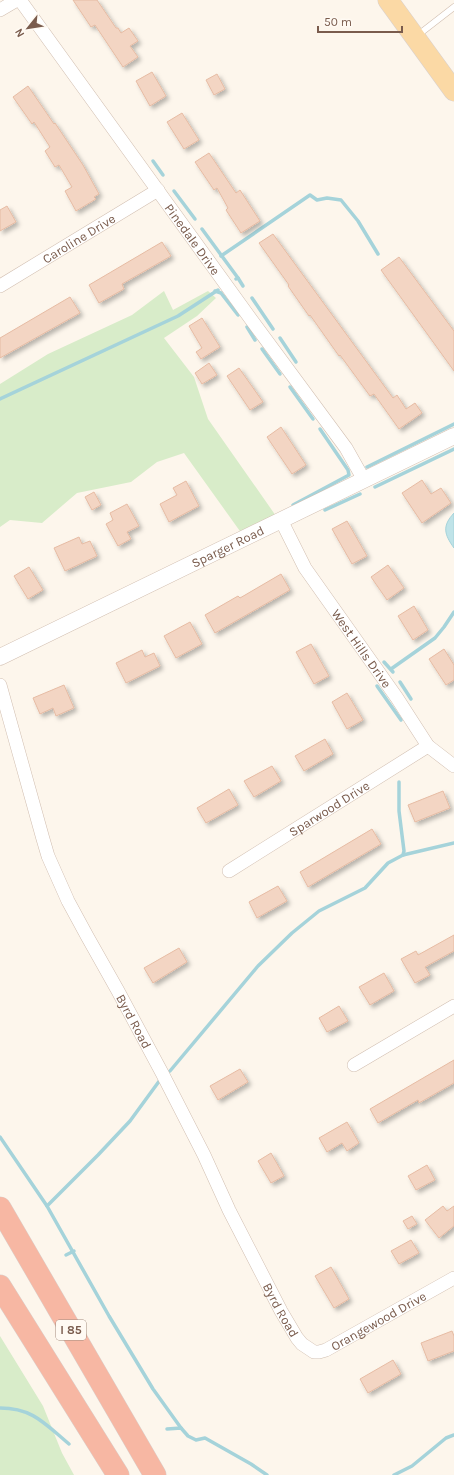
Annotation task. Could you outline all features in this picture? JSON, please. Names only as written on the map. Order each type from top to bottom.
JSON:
[{"type":"highway","name":"I 85","points":[[0,1208],[155,1475]]},
{"type":"highway","name":"I 85","points":[[0,1286],[118,1475]]},
{"type":"main road","points":[[388,0],[454,91]]},
{"type":"street","points":[[0,10],[18,0]]},
{"type":"street","name":"Pinedale Drive","points":[[18,0],[346,448],[364,480]]},
{"type":"street","name":"Caroline Drive","points":[[0,286],[158,190]]},
{"type":"street","name":"Sparger Road","points":[[0,657],[454,436]]},
{"type":"street","name":"West Hills Drive","points":[[281,520],[305,568],[397,698],[428,746],[454,766]]},
{"type":"street","name":"Byrd Road","points":[[0,685],[42,839],[60,885],[172,1091],[204,1155],[228,1210],[270,1291],[302,1344]]},
{"type":"street","name":"Sparwood Drive","points":[[229,871],[428,746]]},
{"type":"street","points":[[354,1065],[454,1006]]},
{"type":"street","name":"Orangewood Drive","points":[[302,1344],[314,1352],[326,1350],[454,1278]]},
{"type":"lane","points":[[415,37],[454,7]]},
{"type":"green space","points":[[164,291],[173,310],[208,291],[216,298],[197,316],[164,338],[194,377],[208,419],[276,516],[242,534],[184,453],[157,462],[131,482],[77,493],[42,523],[10,520],[0,527],[0,384],[48,354],[132,315]]},
{"type":"green space","points":[[0,1336],[43,1406],[62,1453],[74,1475],[0,1475]]},
{"type":"water","points":[[454,513],[454,548],[446,534],[446,526]]},
{"type":"building","points":[[73,0],[97,0],[121,33],[129,28],[138,41],[130,46],[138,57],[123,67],[95,25],[91,27]]},
{"type":"building","points":[[152,72],[166,96],[150,106],[136,81]]},
{"type":"building","points":[[217,74],[225,89],[214,95],[206,80]]},
{"type":"building","points":[[28,86],[83,165],[99,194],[94,197],[96,199],[76,211],[65,191],[72,187],[59,165],[55,167],[45,151],[50,147],[34,122],[32,124],[13,97]]},
{"type":"building","points":[[182,113],[199,140],[184,149],[167,122]]},
{"type":"building","points":[[209,153],[236,193],[240,190],[260,221],[241,233],[226,210],[228,208],[217,188],[214,190],[195,162]]},
{"type":"building","points":[[7,206],[16,222],[0,231],[0,210]]},
{"type":"building","points":[[273,234],[393,398],[397,395],[406,409],[415,403],[422,413],[399,429],[374,394],[370,396],[310,315],[309,316],[259,243]]},
{"type":"building","points":[[162,242],[171,256],[122,284],[124,289],[99,303],[89,285]]},
{"type":"building","points":[[399,257],[454,331],[454,371],[381,270]]},
{"type":"building","points":[[70,297],[80,313],[0,358],[0,338]]},
{"type":"building","points":[[202,318],[220,347],[201,359],[196,352],[202,348],[189,326]]},
{"type":"building","points":[[209,363],[217,375],[202,384],[195,373]]},
{"type":"building","points":[[239,368],[263,402],[250,410],[227,376]]},
{"type":"building","points":[[281,427],[306,465],[292,474],[267,437]]},
{"type":"building","points":[[422,480],[431,494],[441,488],[451,503],[422,523],[402,493]]},
{"type":"building","points":[[186,481],[199,506],[169,522],[160,504],[177,495],[173,488]]},
{"type":"building","points":[[94,492],[101,505],[92,510],[85,497]]},
{"type":"building","points":[[127,504],[139,526],[127,532],[131,539],[118,546],[106,524],[113,520],[110,513]]},
{"type":"building","points":[[347,521],[367,556],[352,564],[332,529]]},
{"type":"building","points":[[79,537],[82,544],[90,541],[97,556],[65,571],[54,548]]},
{"type":"building","points":[[388,565],[404,588],[387,600],[371,577]]},
{"type":"building","points":[[29,567],[43,590],[28,599],[14,576]]},
{"type":"building","points":[[281,574],[290,590],[215,633],[205,615],[238,596],[240,598]]},
{"type":"building","points":[[414,606],[428,630],[413,640],[398,616]]},
{"type":"building","points":[[190,622],[202,644],[176,658],[164,636]]},
{"type":"building","points":[[311,644],[329,676],[314,684],[296,652]]},
{"type":"building","points":[[444,649],[454,665],[454,680],[446,685],[429,659]]},
{"type":"building","points":[[142,650],[145,657],[154,653],[160,666],[126,683],[116,663]]},
{"type":"building","points":[[64,685],[74,708],[56,716],[53,708],[40,714],[33,698]]},
{"type":"building","points":[[347,693],[363,720],[347,729],[332,702]]},
{"type":"building","points":[[325,739],[333,754],[304,771],[295,756]]},
{"type":"building","points":[[272,766],[281,781],[254,797],[244,781]]},
{"type":"building","points":[[229,789],[238,805],[206,823],[197,808]]},
{"type":"building","points":[[443,791],[450,808],[415,822],[408,805]]},
{"type":"building","points":[[372,829],[381,844],[308,887],[300,872]]},
{"type":"building","points":[[278,886],[287,901],[257,918],[249,902]]},
{"type":"building","points":[[454,935],[454,951],[425,967],[430,975],[415,983],[401,959],[416,951],[418,955]]},
{"type":"building","points":[[179,948],[187,962],[153,983],[144,968]]},
{"type":"building","points":[[384,973],[394,991],[370,1005],[359,987]]},
{"type":"building","points":[[339,1006],[348,1021],[327,1032],[319,1018]]},
{"type":"building","points":[[454,1060],[454,1083],[419,1103],[418,1100],[378,1123],[370,1109]]},
{"type":"building","points":[[240,1069],[248,1082],[218,1100],[210,1086]]},
{"type":"building","points":[[347,1122],[359,1143],[347,1151],[342,1143],[327,1152],[319,1138]]},
{"type":"building","points":[[271,1153],[284,1176],[271,1183],[258,1161]]},
{"type":"building","points":[[427,1165],[435,1180],[416,1190],[408,1176]]},
{"type":"building","points":[[443,1206],[447,1211],[454,1206],[454,1226],[439,1238],[425,1220]]},
{"type":"building","points":[[412,1216],[417,1224],[408,1229],[403,1221]]},
{"type":"building","points":[[411,1240],[419,1253],[399,1264],[391,1251]]},
{"type":"building","points":[[331,1267],[349,1299],[334,1308],[315,1276]]},
{"type":"building","points":[[452,1331],[454,1336],[454,1351],[428,1361],[421,1343]]},
{"type":"building","points":[[393,1360],[401,1374],[368,1393],[360,1379]]},
{"type":"waterway","points":[[153,161],[163,175]]},
{"type":"waterway","points":[[174,191],[195,219]]},
{"type":"waterway","points":[[221,256],[310,195],[317,200],[327,198],[341,200],[358,221],[378,254]]},
{"type":"waterway","points":[[202,229],[238,278],[236,279]]},
{"type":"waterway","points":[[238,278],[243,286]]},
{"type":"waterway","points":[[0,399],[178,316],[218,290]]},
{"type":"waterway","points":[[215,291],[221,293],[238,315]]},
{"type":"waterway","points":[[252,298],[273,329]]},
{"type":"waterway","points":[[247,327],[255,340]]},
{"type":"waterway","points":[[280,338],[296,362]]},
{"type":"waterway","points":[[262,349],[280,374]]},
{"type":"waterway","points":[[290,387],[313,419]]},
{"type":"waterway","points":[[367,467],[454,424]]},
{"type":"waterway","points":[[293,505],[349,475],[348,470],[320,429]]},
{"type":"waterway","points":[[375,487],[454,449]]},
{"type":"waterway","points":[[325,510],[360,494]]},
{"type":"waterway","points":[[391,669],[435,638],[454,612]]},
{"type":"waterway","points":[[384,662],[393,672]]},
{"type":"waterway","points":[[400,682],[411,699]]},
{"type":"waterway","points":[[377,686],[401,720]]},
{"type":"waterway","points":[[399,782],[399,811],[404,851],[403,855]]},
{"type":"waterway","points":[[170,1071],[258,966],[292,933],[319,911],[365,888],[388,863],[403,855],[454,843]]},
{"type":"waterway","points":[[47,1206],[130,1121],[160,1080]]},
{"type":"waterway","points":[[0,1137],[47,1206],[109,1316],[153,1389],[181,1428]]},
{"type":"waterway","points":[[66,1255],[74,1251]]},
{"type":"waterway","points":[[0,1408],[21,1411],[38,1418],[69,1444]]},
{"type":"waterway","points":[[167,1429],[181,1428],[188,1436],[196,1440],[205,1438],[251,1464],[267,1475]]},
{"type":"waterway","points":[[394,1475],[412,1466],[446,1438],[454,1435]]}]
